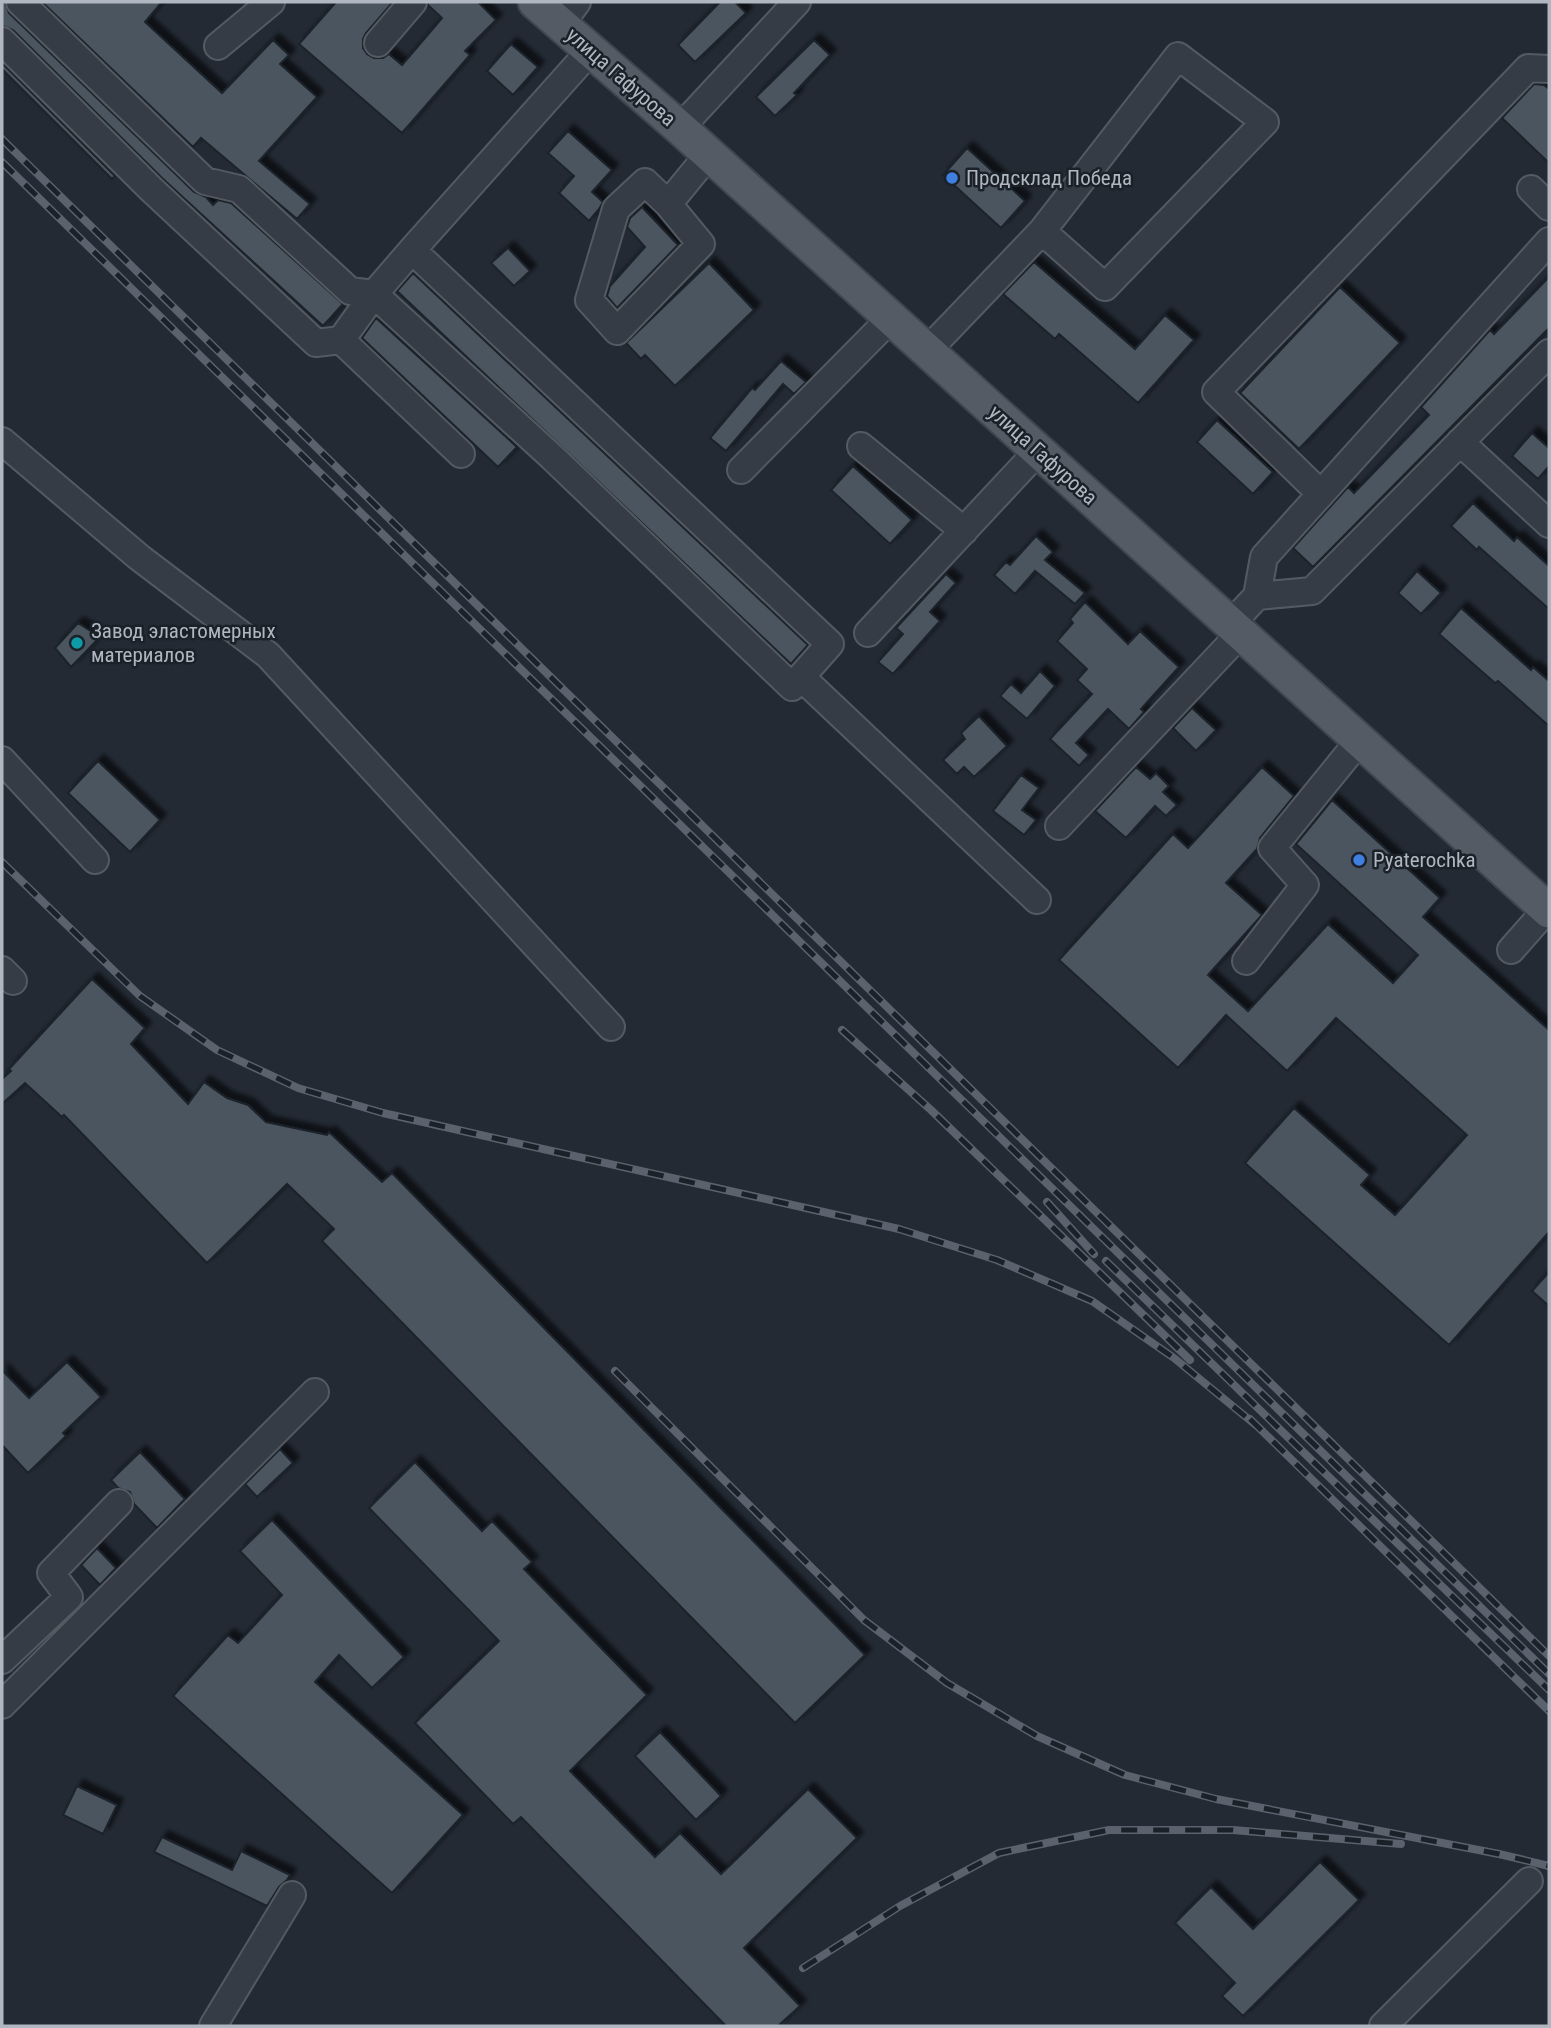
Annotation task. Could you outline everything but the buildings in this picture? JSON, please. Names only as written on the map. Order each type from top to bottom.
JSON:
[{"type":"main road","name":"улица Гафурова","points":[[535,2],[568,13],[590,51],[709,154],[1548,910]]},
{"type":"street","points":[[20,2],[205,181],[239,189],[350,291],[374,294],[552,457],[792,687],[831,645],[586,417],[412,250]]},
{"type":"street","points":[[218,46],[271,2]]},
{"type":"street","points":[[378,43],[413,2]]},
{"type":"street","points":[[680,128],[797,2]]},
{"type":"street","points":[[2,41],[151,190],[316,343],[341,340],[374,294],[590,51]]},
{"type":"street","points":[[927,351],[1042,231],[1178,56],[1265,122],[1105,287],[1042,231]]},
{"type":"street","points":[[1321,494],[1216,392],[1528,68],[1549,69]]},
{"type":"street","points":[[668,204],[709,154]]},
{"type":"street","points":[[645,183],[668,204],[701,244],[617,331],[589,300],[617,209],[645,183]]},
{"type":"street","points":[[1059,827],[1235,629],[1257,596],[1264,557],[1549,242]]},
{"type":"street","points":[[741,470],[891,318]]},
{"type":"street","points":[[341,340],[461,454]]},
{"type":"street","points":[[1257,596],[1312,591],[1549,353]]},
{"type":"street","points":[[2,441],[140,558],[268,655],[611,1027]]},
{"type":"street","points":[[1460,442],[1549,524]]},
{"type":"street","points":[[861,446],[964,531]]},
{"type":"street","points":[[868,633],[1038,451]]},
{"type":"street","points":[[802,677],[1037,900]]},
{"type":"street","points":[[1246,961],[1306,886],[1272,848],[1359,741]]},
{"type":"street","points":[[2,760],[95,860]]},
{"type":"street","points":[[1511,950],[1548,910]]},
{"type":"street","points":[[2,1705],[315,1392]]},
{"type":"street","points":[[2,1660],[69,1597],[51,1573],[118,1503]]},
{"type":"street","points":[[1384,2026],[1529,1881]]},
{"type":"street","points":[[213,2026],[292,1895]]},
{"type":"railway","points":[[2,139],[1549,1656]]},
{"type":"railway","points":[[2,162],[1549,1674]]},
{"type":"railway","points":[[2,862],[140,996],[217,1050],[298,1088],[383,1113],[899,1229],[997,1260],[1092,1301],[1174,1358],[1257,1426]]},
{"type":"railway","points":[[842,1030],[931,1110],[1190,1360]]},
{"type":"railway","points":[[1047,1202],[1094,1254]]},
{"type":"railway","points":[[1106,1261],[1549,1690]]},
{"type":"railway","points":[[615,1371],[864,1620],[947,1683],[1037,1736],[1125,1775],[1216,1799],[1549,1866]]},
{"type":"railway","points":[[1250,1419],[1549,1711]]},
{"type":"railway","points":[[803,1968],[900,1906],[999,1853],[1109,1830],[1233,1830],[1401,1844]]},
{"type":"place","name":"Продсклад Победа","points":[[952,178]]},
{"type":"place","name":"Завод эластомерных материалов","points":[[77,643]]},
{"type":"place","name":"Pyaterochka","points":[[1359,860]]}]
